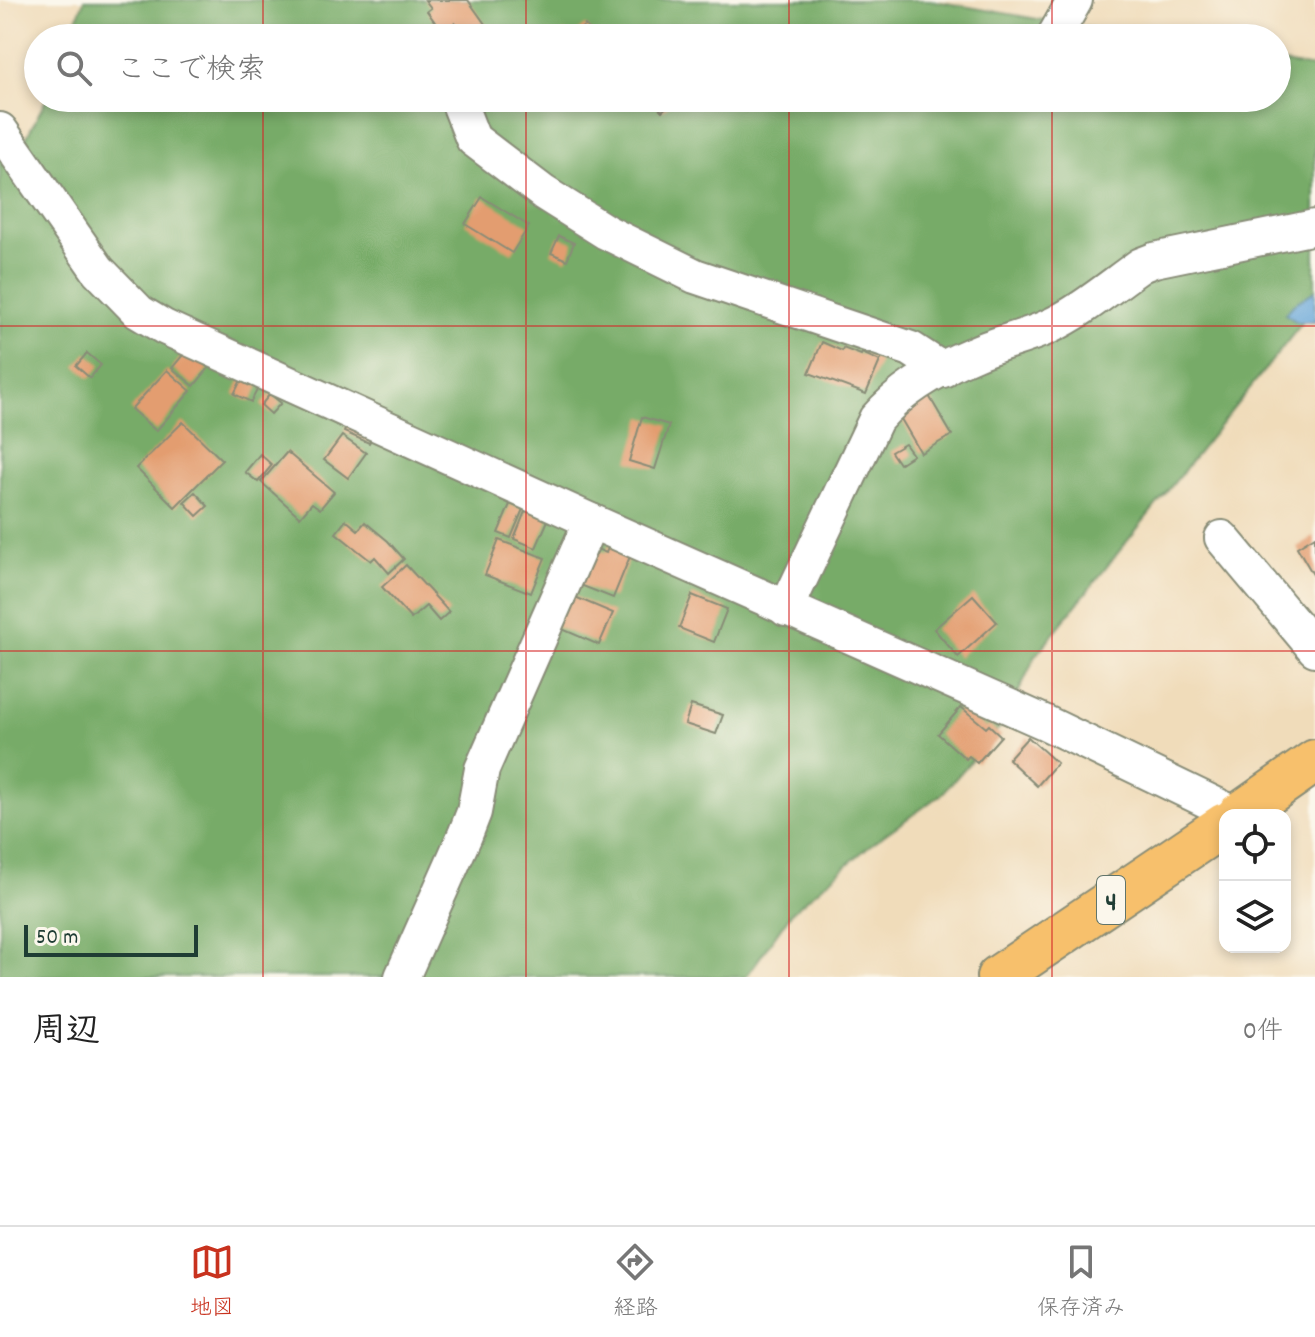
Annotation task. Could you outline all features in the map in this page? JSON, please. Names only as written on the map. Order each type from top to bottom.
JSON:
[{"type":"main road","points":[[1247,809],[1315,761]]},
{"type":"main road","name":"4","points":[[998,977],[1219,828]]},
{"type":"street","points":[[1061,24],[1075,0]]},
{"type":"street","points":[[462,112],[473,139],[544,193],[606,232],[695,276],[911,349],[943,370]]},
{"type":"street","points":[[0,130],[98,270],[139,312],[219,354],[1044,722],[1225,809]]},
{"type":"street","points":[[786,609],[876,419],[894,398],[972,354],[1048,327],[1141,265],[1315,227]]},
{"type":"street","points":[[402,977],[474,812],[482,769],[591,521]]},
{"type":"street","points":[[1222,538],[1315,649]]},
{"type":"green space","points":[[84,0],[930,0],[1065,24],[75,24]]},
{"type":"green space","points":[[1291,64],[1315,68],[1315,307],[1036,655],[1004,723],[942,794],[869,846],[792,912],[746,977],[0,977],[0,157],[14,161],[40,112],[1291,112]]},
{"type":"water","points":[[1315,291],[1315,322],[1297,322],[1285,314],[1295,303]]},
{"type":"building","points":[[425,0],[468,0],[485,24],[436,24],[427,11],[431,8]]},
{"type":"building","points":[[482,197],[529,226],[512,253],[465,224]]},
{"type":"building","points":[[559,236],[574,243],[567,260],[551,253]]},
{"type":"building","points":[[822,342],[880,361],[866,394],[809,373]]},
{"type":"building","points":[[187,350],[209,368],[194,386],[172,368]]},
{"type":"building","points":[[87,353],[101,365],[90,378],[76,366]]},
{"type":"building","points":[[167,370],[191,391],[156,431],[131,409]]},
{"type":"building","points":[[242,378],[259,386],[251,402],[234,394]]},
{"type":"building","points":[[925,389],[952,435],[921,453],[894,407]]},
{"type":"building","points":[[270,394],[281,403],[271,414],[261,405]]},
{"type":"building","points":[[642,417],[669,425],[655,469],[629,461]]},
{"type":"building","points":[[183,422],[222,460],[175,507],[136,468]]},
{"type":"building","points":[[347,424],[373,436],[369,443],[344,432]]},
{"type":"building","points":[[342,436],[366,453],[348,478],[324,460]]},
{"type":"building","points":[[905,444],[913,455],[899,464],[891,452]]},
{"type":"building","points":[[287,452],[334,492],[320,509],[312,503],[300,517],[261,482]]},
{"type":"building","points":[[260,454],[272,465],[258,482],[245,472]]},
{"type":"building","points":[[195,492],[208,506],[197,516],[184,502]]},
{"type":"building","points":[[510,504],[523,509],[511,538],[498,533]]},
{"type":"building","points":[[526,509],[549,518],[536,548],[514,539]]},
{"type":"building","points":[[346,520],[358,530],[365,522],[404,559],[389,573],[375,557],[371,561],[336,533]]},
{"type":"building","points":[[1315,536],[1315,578],[1297,547]]},
{"type":"building","points":[[499,540],[545,558],[531,593],[485,575]]},
{"type":"building","points":[[609,545],[631,554],[613,598],[575,583],[590,546],[606,553]]},
{"type":"building","points":[[406,565],[449,612],[439,621],[426,606],[411,619],[382,587]]},
{"type":"building","points":[[568,594],[613,613],[599,645],[555,626]]},
{"type":"building","points":[[692,595],[727,609],[714,642],[679,628]]},
{"type":"building","points":[[973,595],[997,622],[958,657],[934,629]]},
{"type":"building","points":[[691,705],[723,715],[716,734],[685,724]]},
{"type":"building","points":[[961,707],[1001,736],[977,763],[969,756],[966,759],[938,734]]},
{"type":"building","points":[[1028,737],[1057,763],[1037,786],[1008,759]]}]
